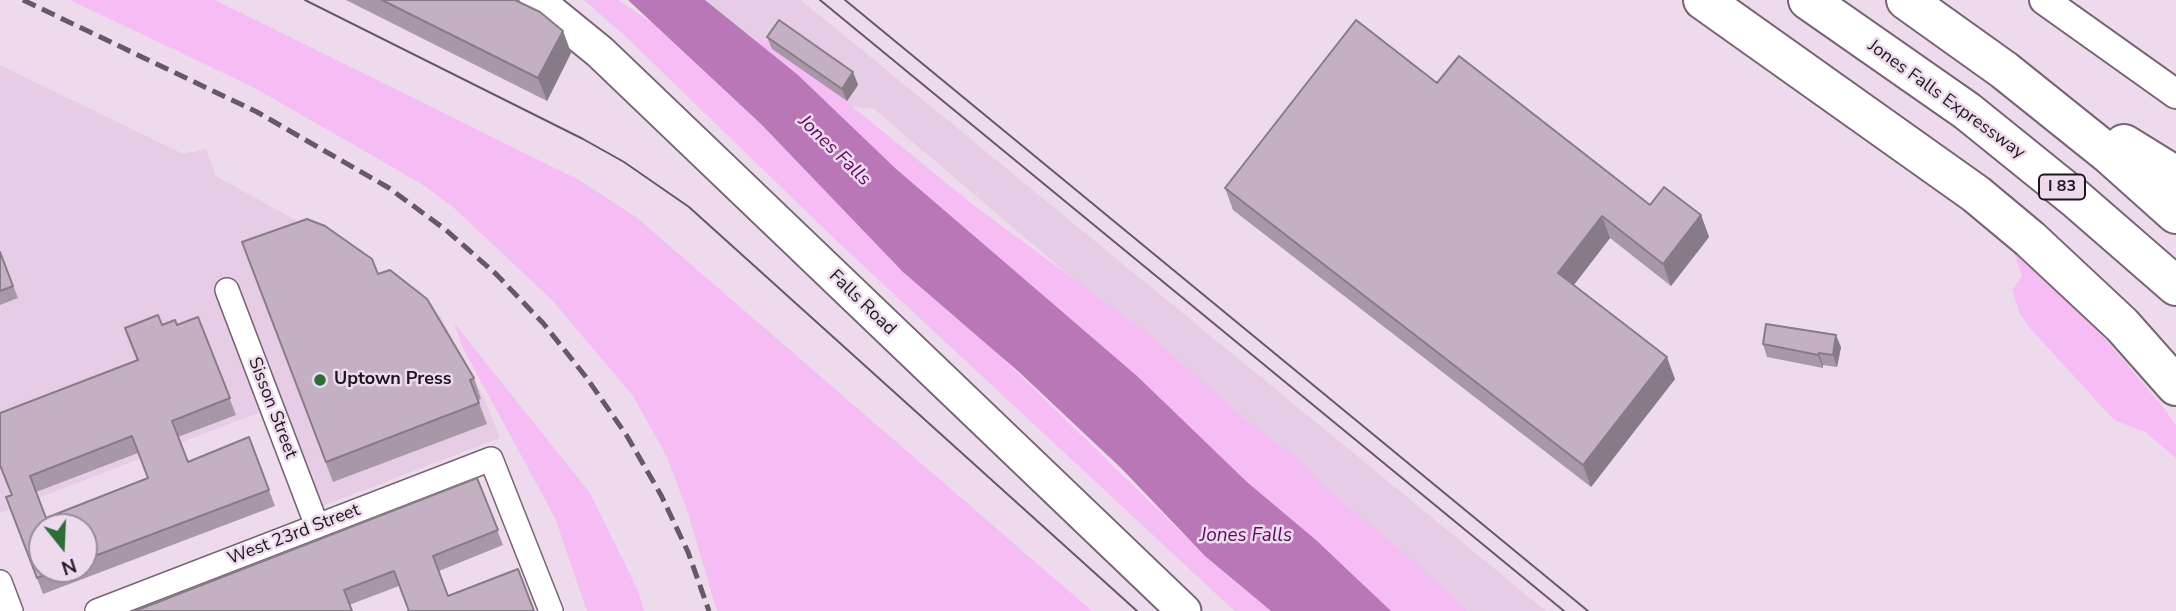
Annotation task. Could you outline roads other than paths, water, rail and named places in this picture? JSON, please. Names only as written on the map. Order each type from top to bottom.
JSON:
[{"type":"highway","points":[[1703,0],[1976,194],[2030,239],[2122,325],[2176,386]]},
{"type":"highway","name":"Jones Falls Expressway","points":[[1808,0],[1986,126],[2087,207],[2176,286]]},
{"type":"highway","points":[[1906,0],[2004,69],[2176,176]]},
{"type":"highway","points":[[2004,69],[2110,155],[2176,214]]},
{"type":"main road","name":"Falls Road","points":[[536,0],[600,52],[1184,611]]},
{"type":"street","points":[[2044,0],[2176,94]]},
{"type":"street","name":"Sisson Street","points":[[227,290],[317,526]]},
{"type":"street","name":"West 23rd Street","points":[[97,611],[491,459],[551,611]]},
{"type":"street","points":[[0,582],[11,611]]},
{"type":"water","name":"Jones Falls","points":[[628,0],[705,0],[798,75],[895,168],[1137,376],[1247,482],[1316,540],[1391,611],[1271,611],[1205,556],[1122,469],[1019,372],[903,272],[761,124]]},
{"type":"tram line","points":[[305,0],[583,139],[624,162],[689,207],[1137,611]]},
{"type":"tram line","points":[[820,0],[1564,611]]},
{"type":"tram line","points":[[845,0],[1588,611]]},
{"type":"railway","points":[[23,0],[257,112],[389,188],[446,230],[496,274],[543,323],[586,377],[627,436],[661,495],[688,552],[709,611]]},
{"type":"place","name":"Uptown Press","points":[[320,380]]}]
